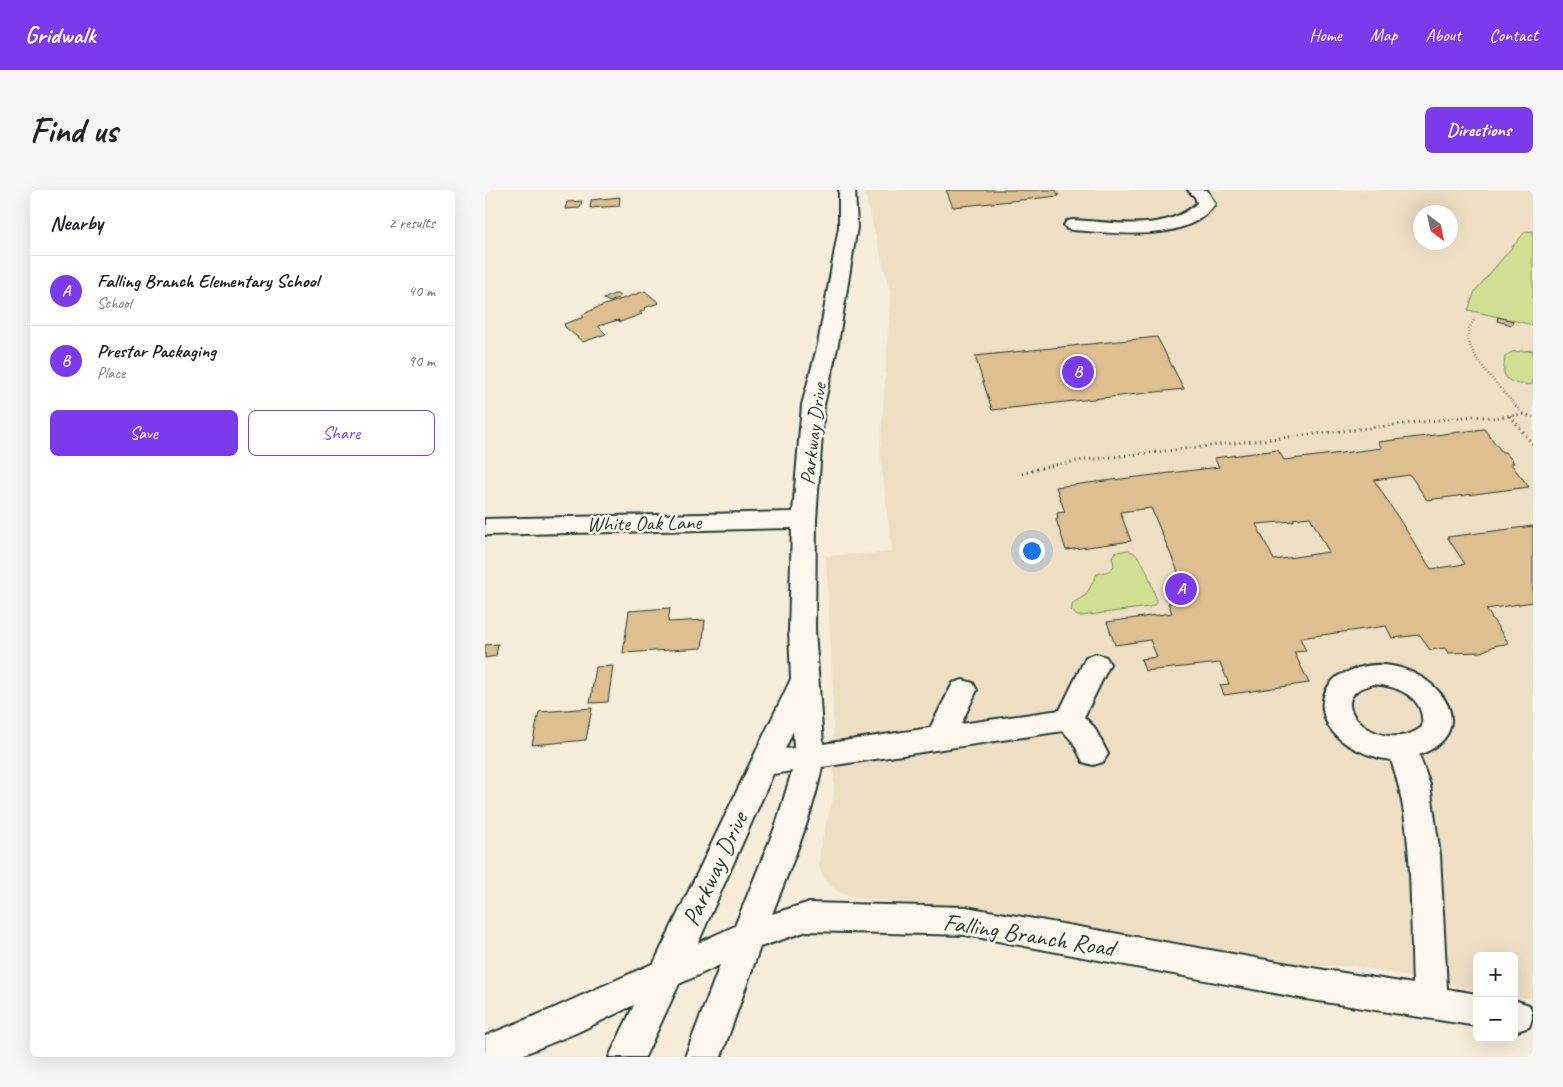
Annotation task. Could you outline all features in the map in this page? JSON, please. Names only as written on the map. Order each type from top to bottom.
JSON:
[{"type":"street","name":"Parkway Drive","points":[[703,1057],[747,936],[791,825],[803,788],[809,757],[802,630],[804,520],[813,404],[828,344],[848,227],[847,190]]},
{"type":"street","points":[[1073,225],[1114,227],[1170,225],[1185,221],[1200,213],[1206,204],[1202,194],[1196,190]]},
{"type":"street","name":"White Oak Lane","points":[[485,527],[804,520]]},
{"type":"street","points":[[1069,719],[1096,664]]},
{"type":"street","name":"Parkway Drive","points":[[627,1057],[743,811],[763,764],[804,681]]},
{"type":"street","points":[[940,738],[963,690]]},
{"type":"street","points":[[763,764],[1069,719]]},
{"type":"street","points":[[1069,719],[1084,735],[1093,754]]},
{"type":"street","points":[[1402,749],[1415,785],[1424,855],[1431,1004]]},
{"type":"street","name":"Falling Branch Road","points":[[485,1053],[564,1021],[747,936],[807,917],[966,921],[1306,983],[1473,1009]]},
{"type":"path","points":[[1475,318],[1468,336],[1471,347],[1479,360],[1523,414]]},
{"type":"path","points":[[1022,474],[1040,468],[1077,461],[1474,416],[1494,418],[1523,414],[1533,417]]},
{"type":"path","points":[[1510,416],[1533,444]]},
{"type":"shaded area","points":[[864,190],[1533,190],[1533,999],[1518,997],[1518,952],[1473,952],[1473,989],[1354,966],[1314,966],[1276,962],[982,909],[858,898],[840,893],[826,882],[819,867],[820,849],[834,795],[833,688],[826,556],[892,552],[880,452],[891,294]]},
{"type":"green space","points":[[1533,231],[1533,325],[1468,310],[1475,291],[1525,232]]},
{"type":"green space","points":[[1533,350],[1533,384],[1520,384],[1509,380],[1504,373],[1505,356],[1512,352]]},
{"type":"green space","points":[[1128,550],[1134,553],[1143,564],[1156,598],[1156,604],[1149,607],[1077,616],[1071,610],[1073,603],[1086,595],[1097,574],[1109,571],[1114,566],[1112,557],[1115,552]]},
{"type":"building","points":[[946,190],[1056,190],[1059,196],[953,207]]},
{"type":"building","points":[[620,197],[619,206],[590,208],[591,200]]},
{"type":"building","points":[[582,201],[580,208],[565,209],[567,202]]},
{"type":"building","points":[[645,291],[659,303],[644,308],[646,309],[640,312],[642,314],[620,322],[618,320],[598,326],[606,334],[583,342],[565,327],[564,324],[584,317],[582,315],[596,308]]},
{"type":"building","points":[[614,294],[620,296],[619,298],[610,302],[604,299]]},
{"type":"building","points":[[1498,317],[1513,321],[1512,325],[1497,321]]},
{"type":"building","points":[[1157,337],[1184,389],[992,410],[975,356]]},
{"type":"building","points":[[1484,429],[1502,452],[1505,452],[1514,463],[1510,463],[1529,487],[1427,500],[1410,475],[1374,480],[1431,569],[1465,564],[1447,537],[1533,526],[1533,602],[1486,609],[1509,644],[1497,645],[1481,652],[1448,653],[1445,648],[1430,650],[1420,635],[1392,638],[1386,626],[1300,638],[1306,651],[1294,652],[1309,683],[1224,695],[1220,685],[1229,684],[1220,663],[1145,671],[1141,659],[1157,657],[1150,640],[1115,645],[1107,622],[1172,613],[1168,603],[1190,600],[1151,508],[1120,512],[1131,541],[1066,550],[1056,519],[1058,519],[1057,513],[1065,512],[1056,487],[1219,467],[1214,458],[1278,450],[1284,460],[1382,448],[1378,442]],"holes":[[[1310,517],[1329,552],[1274,560],[1256,524],[1294,521],[1293,519]]]},
{"type":"building","points":[[670,608],[668,622],[705,620],[702,648],[623,653],[629,611]]},
{"type":"building","points":[[498,644],[496,656],[485,658],[485,645]]},
{"type":"building","points":[[613,666],[608,702],[590,703],[596,667]]},
{"type":"building","points":[[592,708],[586,740],[532,745],[539,712]]},
{"type":"place","name":"Prestar Packaging","points":[[1078,372]]},
{"type":"place","name":"Falling Branch Elementary School","points":[[1181,589]]}]
